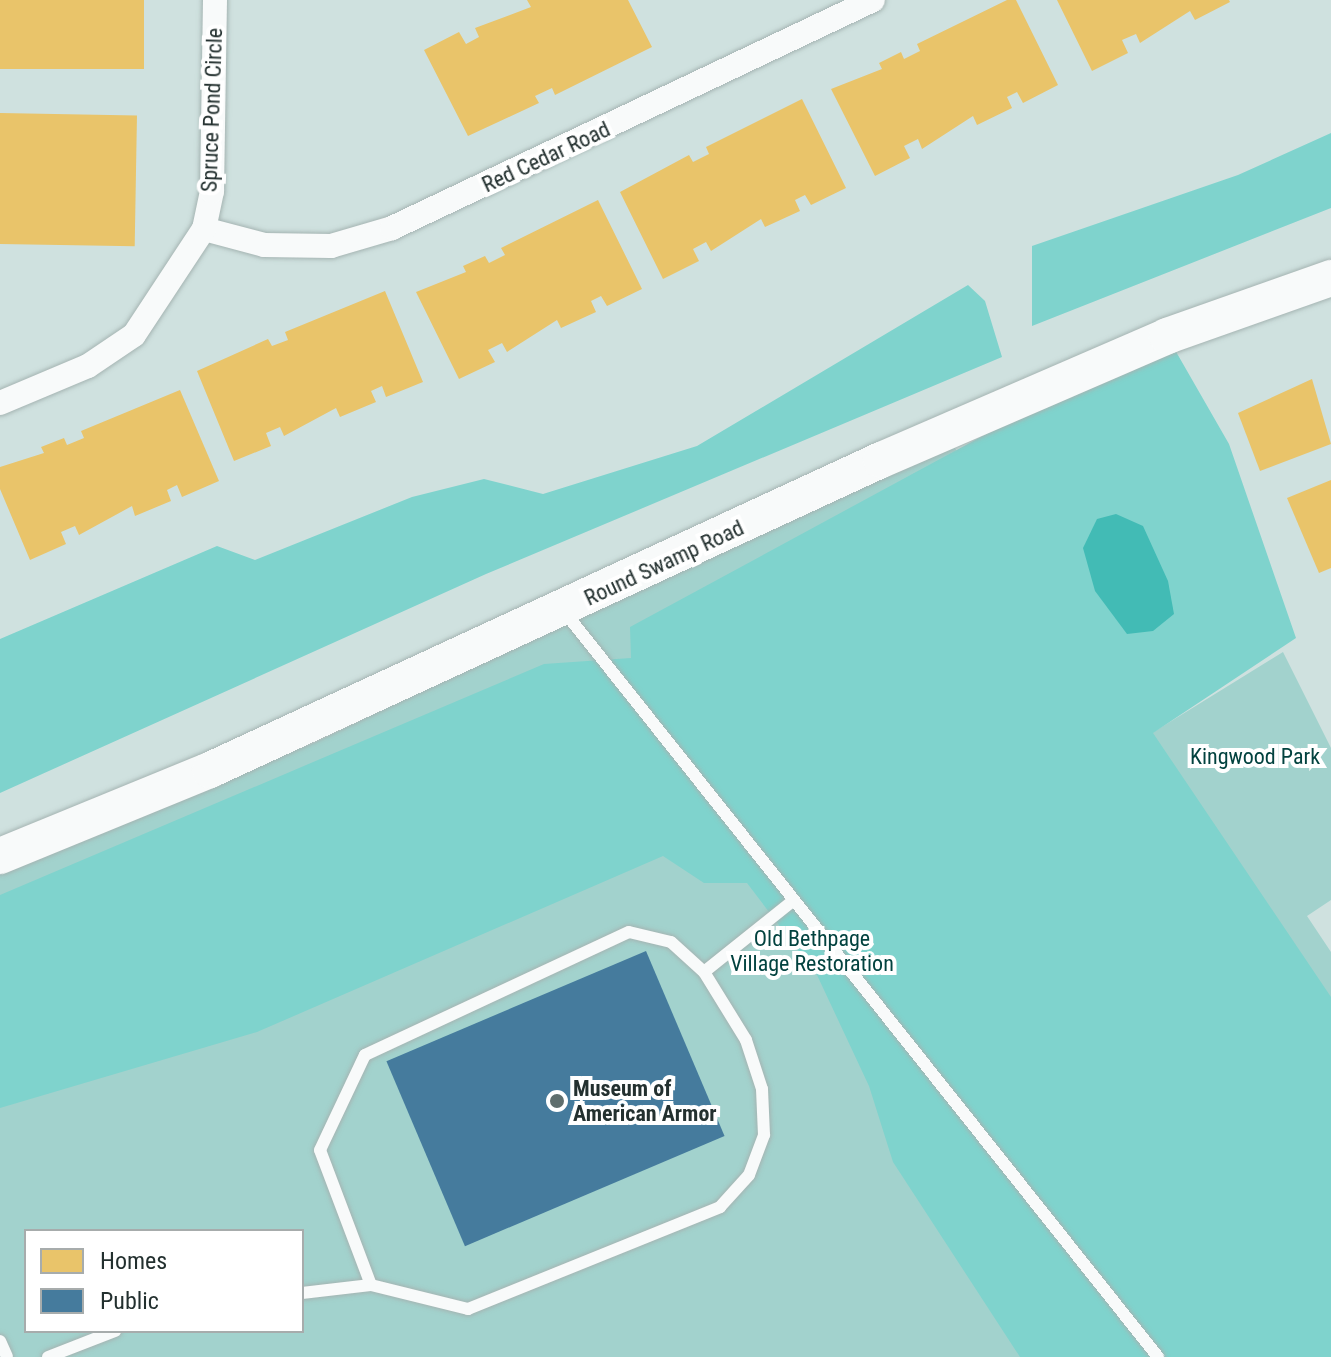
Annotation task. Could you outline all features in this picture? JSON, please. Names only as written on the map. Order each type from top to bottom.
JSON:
[{"type":"main road","name":"Round Swamp Road","points":[[0,856],[563,610],[924,441],[1167,336],[1331,278]]},
{"type":"street","name":"Spruce Pond Circle","points":[[0,403],[88,366],[134,335],[204,229],[212,191],[215,0]]},
{"type":"street","name":"Red Cedar Road","points":[[204,229],[264,245],[331,246],[392,228],[873,0]]},
{"type":"lane","points":[[563,610],[1158,1357]]},
{"type":"lane","points":[[704,972],[794,900]]},
{"type":"lane","points":[[304,1293],[371,1285],[468,1309],[720,1207],[749,1175],[764,1135],[762,1089],[746,1040],[704,972],[671,942],[629,932],[384,1042],[350,1077],[320,1150],[371,1285]]},
{"type":"lane","points":[[48,1357],[110,1333]]},
{"type":"lane","points":[[0,1341],[7,1357]]},
{"type":"green space","points":[[1331,133],[1331,208],[1032,326],[1032,246],[1238,175]]},
{"type":"green space","points":[[968,285],[985,301],[1002,357],[486,574],[0,793],[0,639],[217,546],[255,560],[412,497],[484,479],[543,494],[697,446]]},
{"type":"green space","name":"Old Bethpage Village Restoration","points":[[1167,336],[1229,444],[1296,638],[1153,733],[1331,997],[1331,1357],[1020,1357],[893,1162],[869,1086],[817,975],[747,883],[704,883],[663,856],[257,1032],[0,1108],[0,895],[544,664],[631,658],[630,627]]},
{"type":"green space","name":"Old Bethpage Village Restoration","points":[[948,438],[1152,733],[1283,652],[1331,748],[1331,900],[1307,916],[1331,952],[1331,1357],[0,1357],[0,866],[314,743]]},
{"type":"shaded area","points":[[1116,514],[1143,526],[1168,581],[1174,614],[1153,631],[1127,634],[1095,591],[1083,548],[1097,519]]},
{"type":"building: Homes","points":[[0,0],[144,0],[144,69],[0,69]]},
{"type":"building: Homes","points":[[527,0],[628,0],[652,47],[555,95],[552,88],[535,96],[539,103],[468,136],[424,50],[459,32],[466,44],[479,37],[475,28],[531,7]]},
{"type":"building: Homes","points":[[1007,0],[1016,0],[1058,85],[1023,103],[1017,92],[1007,97],[1012,108],[977,125],[973,116],[922,149],[918,139],[904,146],[910,158],[875,176],[831,89],[882,69],[879,63],[901,52],[904,59],[920,51],[917,44]]},
{"type":"building: Homes","points":[[1057,0],[1230,2],[1195,20],[1190,11],[1140,43],[1136,34],[1122,40],[1128,53],[1092,71]]},
{"type":"building: Homes","points":[[802,99],[846,188],[811,205],[805,195],[795,200],[800,211],[765,227],[761,219],[711,251],[706,242],[693,249],[699,261],[663,279],[620,192],[689,155],[693,162],[709,154],[706,147]]},
{"type":"building: Homes","points":[[0,113],[137,115],[135,246],[0,244]]},
{"type":"building: Homes","points":[[598,200],[642,289],[607,306],[601,296],[591,301],[596,312],[561,328],[557,320],[507,352],[502,343],[488,350],[495,362],[459,379],[416,292],[466,272],[463,266],[485,256],[489,263],[505,255],[501,248]]},
{"type":"building: Homes","points":[[385,291],[423,382],[386,397],[382,386],[371,391],[376,402],[340,417],[336,408],[284,436],[280,427],[266,433],[271,446],[234,461],[197,371],[268,339],[272,346],[288,340],[285,332]]},
{"type":"building: Homes","points":[[1312,379],[1331,444],[1260,471],[1238,413]]},
{"type":"building: Homes","points":[[180,390],[219,481],[182,497],[177,485],[167,490],[171,501],[135,516],[132,506],[79,535],[75,526],[61,532],[66,544],[30,560],[0,489],[0,467],[44,453],[41,447],[64,438],[67,445],[84,438],[81,431]]},
{"type":"building: Homes","points":[[1331,480],[1331,568],[1319,573],[1287,498]]},
{"type":"building: Public","name":"Museum of American Armor","points":[[646,951],[725,1136],[465,1246],[386,1061]]},
{"type":"place","name":"Museum of American Armor","points":[[557,1101]]},
{"type":"park label","name":"Kingwood Park","points":[[1255,757]]}]
